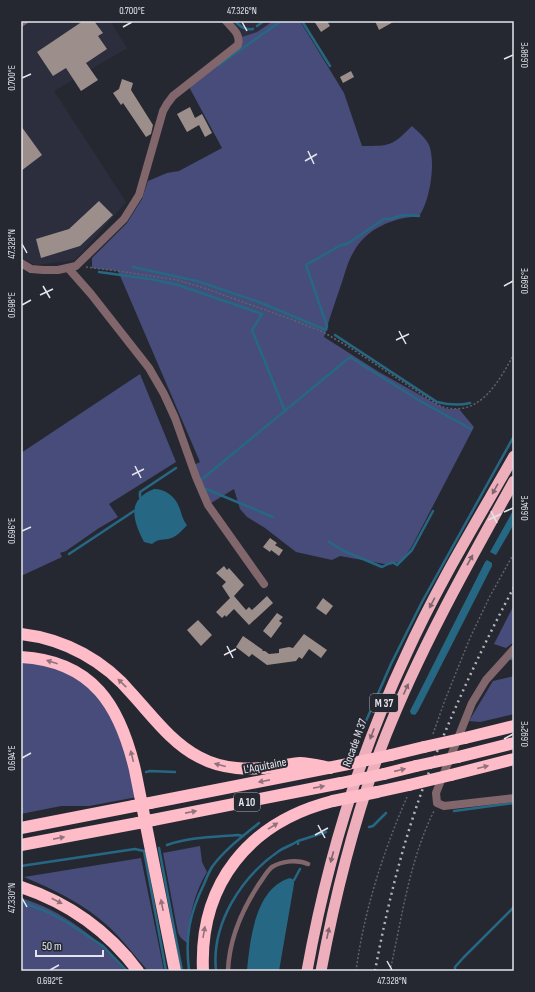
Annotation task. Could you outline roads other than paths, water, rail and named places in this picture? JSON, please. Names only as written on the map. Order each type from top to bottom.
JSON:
[{"type":"highway","name":"Rocade M 37","points":[[306,971],[317,917],[335,844],[347,804],[372,733],[399,669],[424,617],[514,456]]},
{"type":"highway","name":"M 37","points":[[321,971],[328,931],[344,864],[362,801],[385,737],[412,675],[442,613],[514,481]]},
{"type":"highway","points":[[21,634],[59,643],[75,649],[91,658],[124,684],[176,741],[198,757],[212,763],[232,768],[244,769],[270,768],[300,763],[330,768]]},
{"type":"highway","points":[[21,657],[37,658],[54,662],[70,668],[82,676],[93,684],[103,695],[113,708],[123,727],[130,746],[175,971]]},
{"type":"highway","name":"L'Aquitaine","points":[[21,828],[330,768],[514,726]]},
{"type":"highway","name":"A 10","points":[[21,845],[341,783],[514,743]]},
{"type":"highway","points":[[203,971],[203,943],[209,912],[218,888],[235,861],[247,847],[270,828],[307,809],[333,801],[451,775],[514,759]]},
{"type":"highway","points":[[21,886],[52,899],[91,922],[116,945],[138,971]]},
{"type":"street","points":[[22,264],[31,269],[58,270],[72,267],[124,218],[139,195],[163,111],[172,96],[238,45],[239,38],[237,33],[226,21]]},
{"type":"street","points":[[72,267],[91,294],[149,368],[164,394],[175,418],[196,477],[208,505],[264,584]]},
{"type":"street","points":[[514,649],[486,680],[472,703],[436,793],[437,802],[444,806],[514,798]]},
{"type":"lane","points":[[21,25],[27,21]]},
{"type":"lane","points":[[228,971],[228,956],[246,904],[268,871],[279,864],[298,861],[308,864]]},
{"type":"waterway","points":[[235,21],[243,28],[253,29]]},
{"type":"waterway","points":[[257,26],[264,21]]},
{"type":"waterway","points":[[219,65],[281,21]]},
{"type":"waterway","points":[[302,21],[330,66]]},
{"type":"waterway","points":[[133,267],[197,281],[259,302],[326,330],[327,326],[306,265],[341,245],[347,244],[384,219],[391,219],[403,215],[419,216]]},
{"type":"waterway","points":[[99,272],[150,279],[178,285],[262,314],[252,330],[285,411]]},
{"type":"waterway","points":[[335,335],[437,402],[454,405],[470,403]]},
{"type":"waterway","points":[[201,480],[350,357],[420,401],[471,429]]},
{"type":"waterway","points":[[366,721],[391,664],[422,602],[514,436]]},
{"type":"waterway","points":[[140,497],[140,492],[176,468]]},
{"type":"waterway","points":[[206,489],[273,517]]},
{"type":"waterway","points":[[69,554],[134,511]]},
{"type":"waterway","points":[[329,542],[344,551],[382,567],[392,562],[397,565],[412,550],[433,511]]},
{"type":"waterway","points":[[511,659],[514,656]]},
{"type":"waterway","points":[[146,772],[175,772]]},
{"type":"waterway","points":[[454,811],[514,803]]},
{"type":"waterway","points":[[369,827],[373,826],[386,813]]},
{"type":"waterway","points":[[189,971],[189,926],[199,895],[209,873],[222,855],[259,823]]},
{"type":"waterway","points":[[298,844],[298,841],[326,832]]},
{"type":"waterway","points":[[167,845],[184,840],[238,835],[243,836]]},
{"type":"waterway","points":[[216,971],[218,936],[231,903],[252,874],[279,851],[298,841]]},
{"type":"waterway","points":[[159,848],[182,971]]},
{"type":"waterway","points":[[21,866],[135,849],[144,851],[166,971]]},
{"type":"waterway","points":[[294,880],[300,869]]},
{"type":"waterway","points":[[21,902],[48,912],[68,923],[103,946],[127,971]]},
{"type":"waterway","points":[[455,971],[455,967],[464,957],[514,907]]},
{"type":"railway","points":[[375,971],[396,874],[426,780],[467,682],[514,587]]}]
